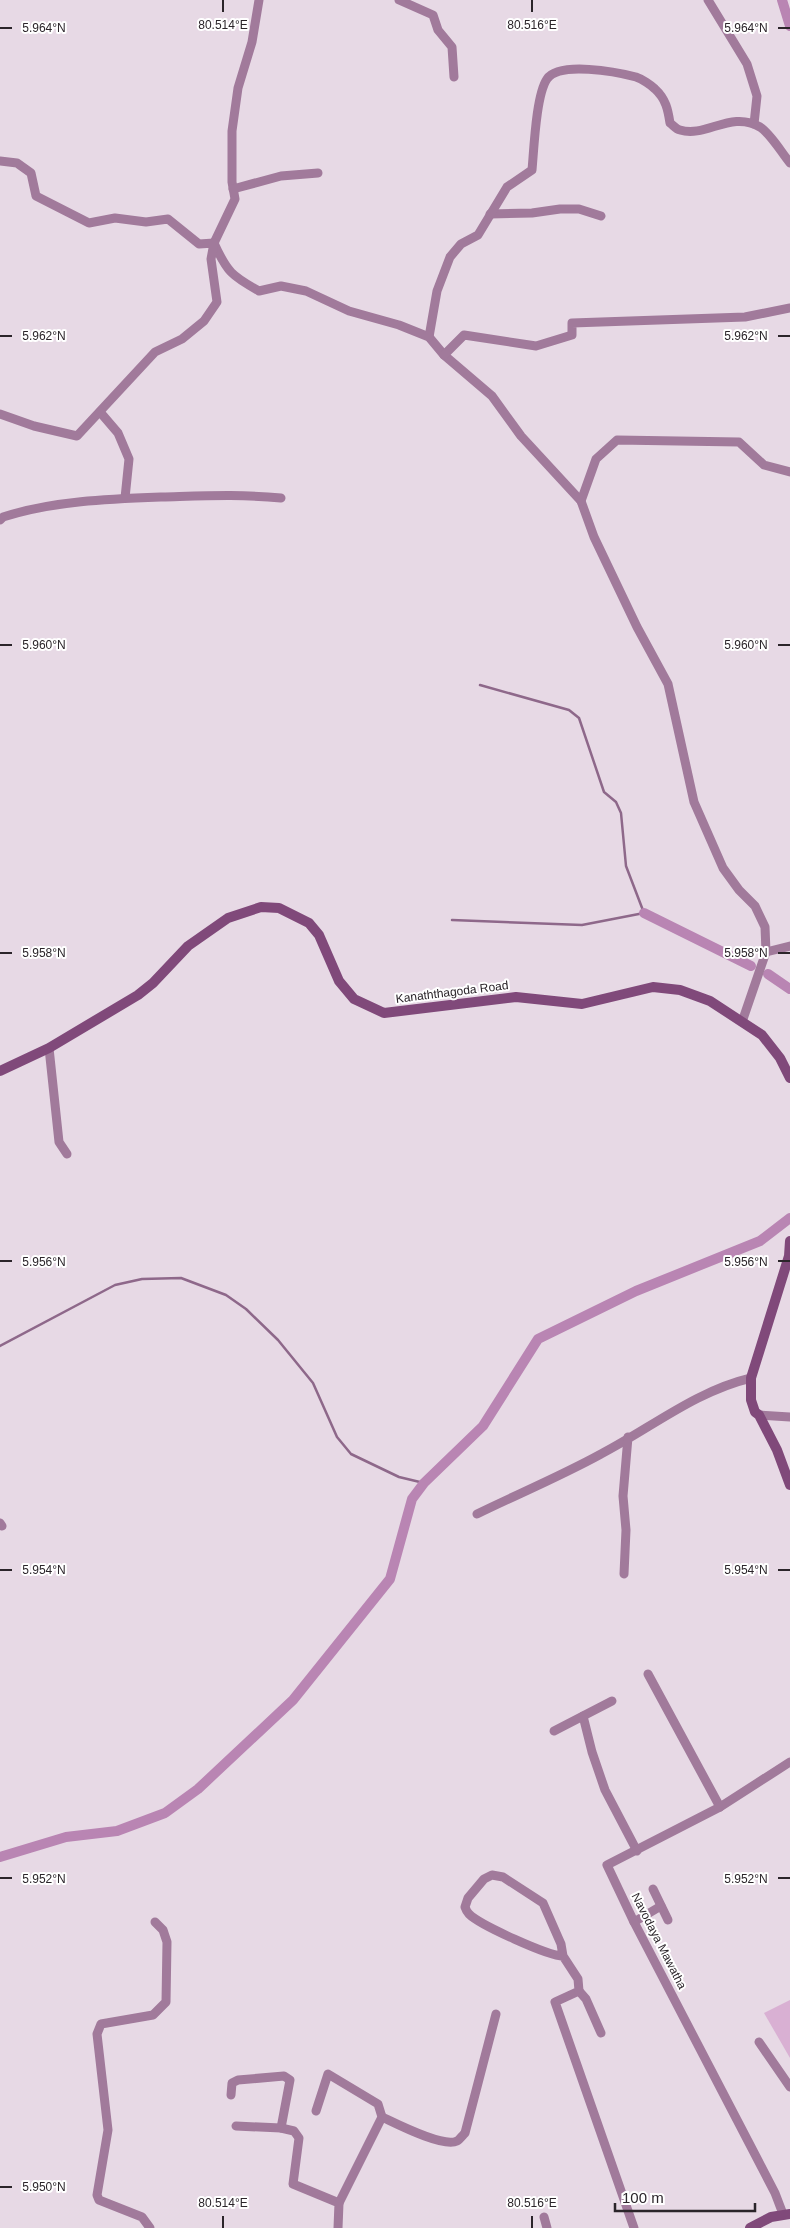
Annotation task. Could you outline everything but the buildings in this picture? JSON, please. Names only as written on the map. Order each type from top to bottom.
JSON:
[{"type":"street","points":[[0,414],[34,426],[77,436],[155,352],[182,339],[204,321],[217,302],[211,259],[214,243],[235,199],[233,189],[233,122],[238,88],[252,42],[259,0]]},
{"type":"street","points":[[399,0],[433,14],[438,30],[452,47],[454,76]]},
{"type":"street","points":[[708,0],[747,64],[756,96],[754,124]]},
{"type":"street","points":[[429,337],[437,291],[450,257],[461,244],[478,235],[507,187],[532,170],[541,95],[547,78],[557,72],[570,68],[637,77],[655,89],[666,104],[670,123],[679,130],[693,131],[734,120],[754,124],[762,128],[790,163]]},
{"type":"street","points":[[0,161],[17,163],[31,173],[36,196],[89,223],[115,218],[146,222],[168,219],[199,244],[214,243]]},
{"type":"street","points":[[233,189],[281,176],[318,173]]},
{"type":"street","points":[[490,214],[579,209],[601,216]]},
{"type":"street","points":[[214,243],[225,266],[236,278],[259,291],[281,286],[306,291],[350,311],[399,325],[429,337],[444,355],[492,396],[521,436],[581,500],[594,537],[637,627],[668,684],[694,802],[723,868],[739,890],[754,906],[765,927],[766,952],[742,1022]]},
{"type":"street","points":[[444,355],[464,335],[536,346],[572,335],[572,323],[745,317],[790,308]]},
{"type":"street","points":[[100,412],[118,433],[130,459],[125,498]]},
{"type":"street","points":[[581,500],[596,459],[617,440],[739,442],[764,465],[790,472]]},
{"type":"street","points":[[0,520],[2,517],[33,507],[125,498],[243,495],[281,498]]},
{"type":"street","name":"Kanaththagoda Road","points":[[0,1071],[49,1048],[138,995],[153,983],[188,946],[228,918],[262,907],[279,908],[309,923],[319,934],[339,981],[354,999],[384,1013],[516,996],[582,1004],[653,987],[680,990],[710,1001],[762,1035],[780,1058],[790,1078]]},
{"type":"street","points":[[766,952],[790,946]]},
{"type":"street","points":[[49,1048],[58,1142],[67,1154]]},
{"type":"street","points":[[790,1242],[788,1256],[751,1378],[752,1400],[755,1412],[759,1415],[777,1450],[790,1485]]},
{"type":"street","points":[[477,1514],[602,1454],[699,1397],[751,1378]]},
{"type":"street","points":[[759,1415],[790,1417]]},
{"type":"street","points":[[624,1574],[626,1530],[622,1496],[628,1437]]},
{"type":"street","points":[[648,1674],[720,1807]]},
{"type":"street","points":[[554,1731],[612,1701]]},
{"type":"street","points":[[584,1716],[592,1752],[605,1790],[637,1851]]},
{"type":"street","name":"Navodaya Mawatha","points":[[787,2214],[634,1922],[607,1865],[720,1807],[790,1762]]},
{"type":"street","points":[[563,1956],[554,1956],[508,1937],[469,1914],[465,1907],[468,1898],[484,1879],[492,1875],[503,1877],[542,1903],[561,1944],[563,1956],[578,1979],[579,1991],[586,1999],[601,2033]]},
{"type":"street","points":[[653,1889],[668,1920]]},
{"type":"street","points":[[634,1922],[661,1906]]},
{"type":"street","points":[[150,2228],[142,2217],[99,2200],[97,2195],[108,2130],[96,2034],[101,2024],[153,2015],[166,2002],[167,1942],[163,1930],[155,1922]]},
{"type":"street","points":[[579,1991],[555,2002],[634,2228]]},
{"type":"street","points":[[316,2112],[328,2074],[378,2104],[382,2116],[401,2126],[446,2143],[456,2142],[465,2133],[496,2014]]},
{"type":"street","points":[[759,2042],[790,2087]]},
{"type":"street","points":[[231,2095],[232,2083],[238,2080],[284,2076],[290,2080],[281,2128]]},
{"type":"street","points":[[338,2228],[339,2203],[382,2116]]},
{"type":"street","points":[[236,2126],[281,2128],[294,2131],[299,2138],[293,2184],[339,2203]]},
{"type":"street","points":[[750,2228],[771,2217],[787,2214]]},
{"type":"street","points":[[544,2217],[547,2228]]},
{"type":"shaded area","points":[[790,2000],[790,2058],[764,2013]]},
{"type":"waterway","points":[[782,0],[790,26]]},
{"type":"waterway","points":[[452,920],[582,925],[644,913],[626,866],[621,813],[616,802],[604,792],[579,718],[569,710],[480,685]]},
{"type":"waterway","points":[[644,913],[751,966]]},
{"type":"waterway","points":[[768,974],[790,989]]},
{"type":"waterway","points":[[0,1857],[66,1837],[117,1831],[165,1813],[198,1789],[293,1700],[390,1579],[412,1499],[424,1483],[483,1426],[538,1339],[636,1291],[760,1241],[790,1218]]},
{"type":"waterway","points":[[0,1346],[115,1285],[142,1279],[181,1278],[226,1295],[246,1309],[278,1340],[313,1383],[337,1437],[351,1454],[399,1477],[424,1483]]}]
